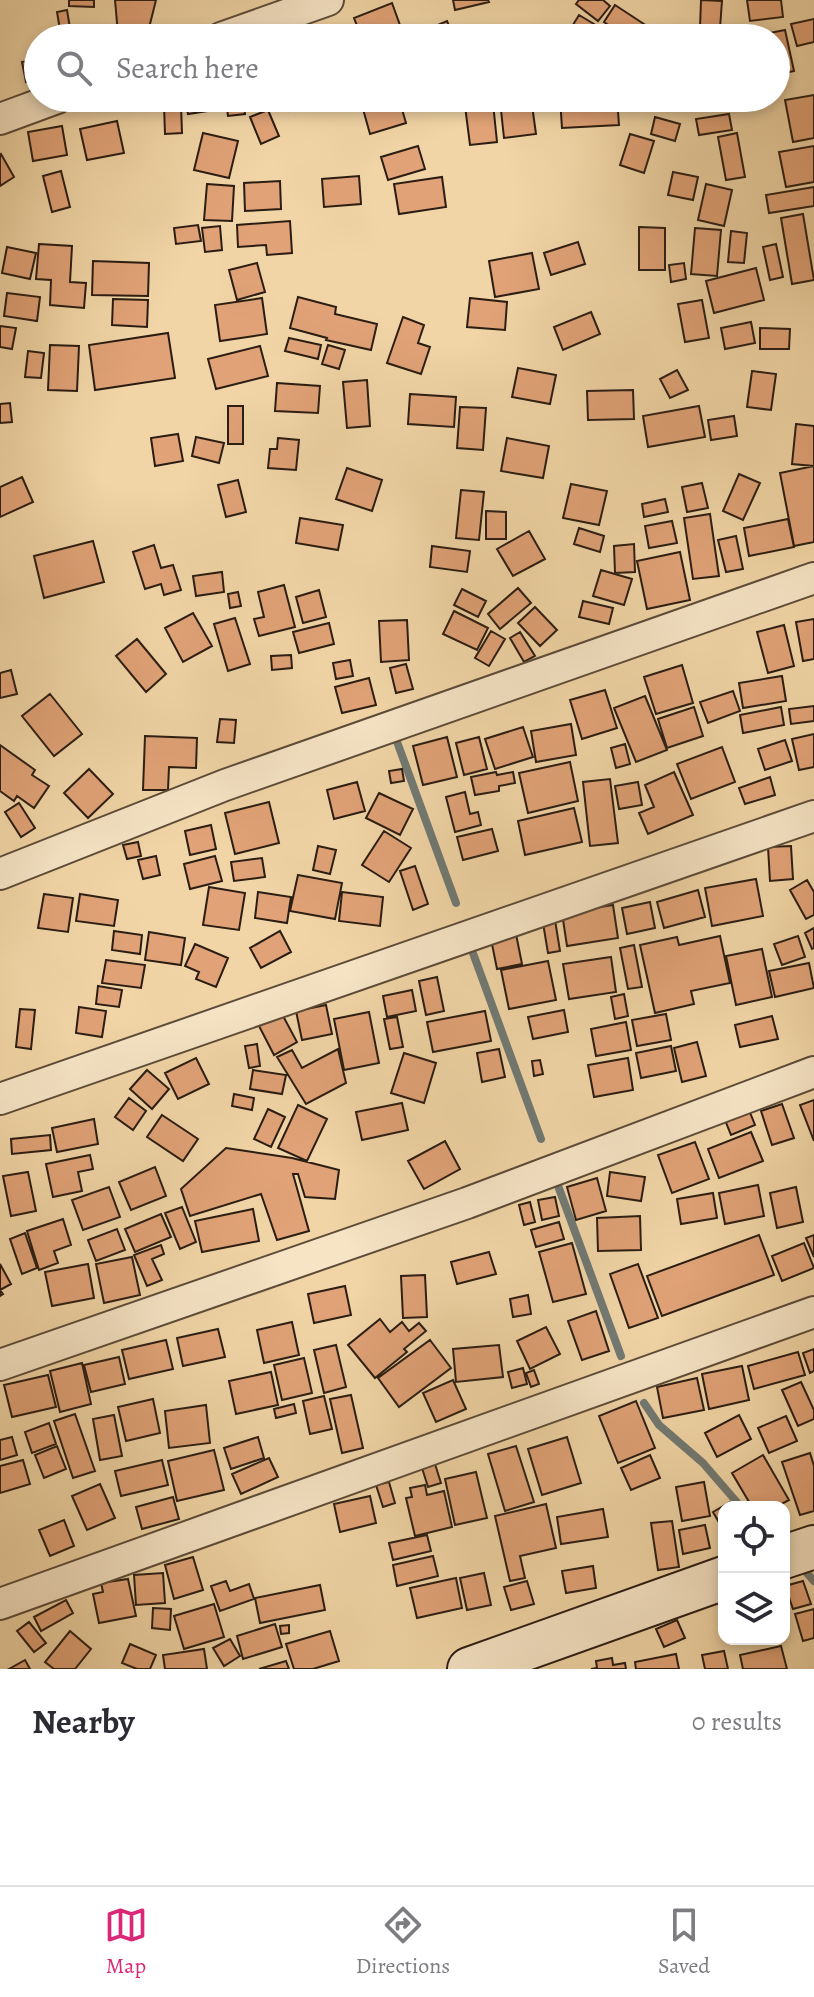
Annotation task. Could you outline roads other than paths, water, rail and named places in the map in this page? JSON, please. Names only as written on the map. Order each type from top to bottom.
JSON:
[{"type":"street","points":[[260,24],[328,0]]},
{"type":"street","points":[[0,119],[24,110]]},
{"type":"street","points":[[0,874],[225,785],[814,578]]},
{"type":"street","points":[[0,1099],[814,816]]},
{"type":"street","points":[[0,1365],[467,1203],[814,1072]]},
{"type":"street","points":[[0,1604],[814,1312]]},
{"type":"street","points":[[790,1555],[814,1547]]},
{"type":"street","points":[[469,1669],[718,1580]]},
{"type":"waterway","points":[[396,739],[456,903]]},
{"type":"waterway","points":[[470,945],[541,1139]]},
{"type":"waterway","points":[[557,1183],[621,1356]]},
{"type":"waterway","points":[[644,1403],[659,1425],[703,1463],[736,1501]]},
{"type":"waterway","points":[[807,1573],[814,1581]]}]
